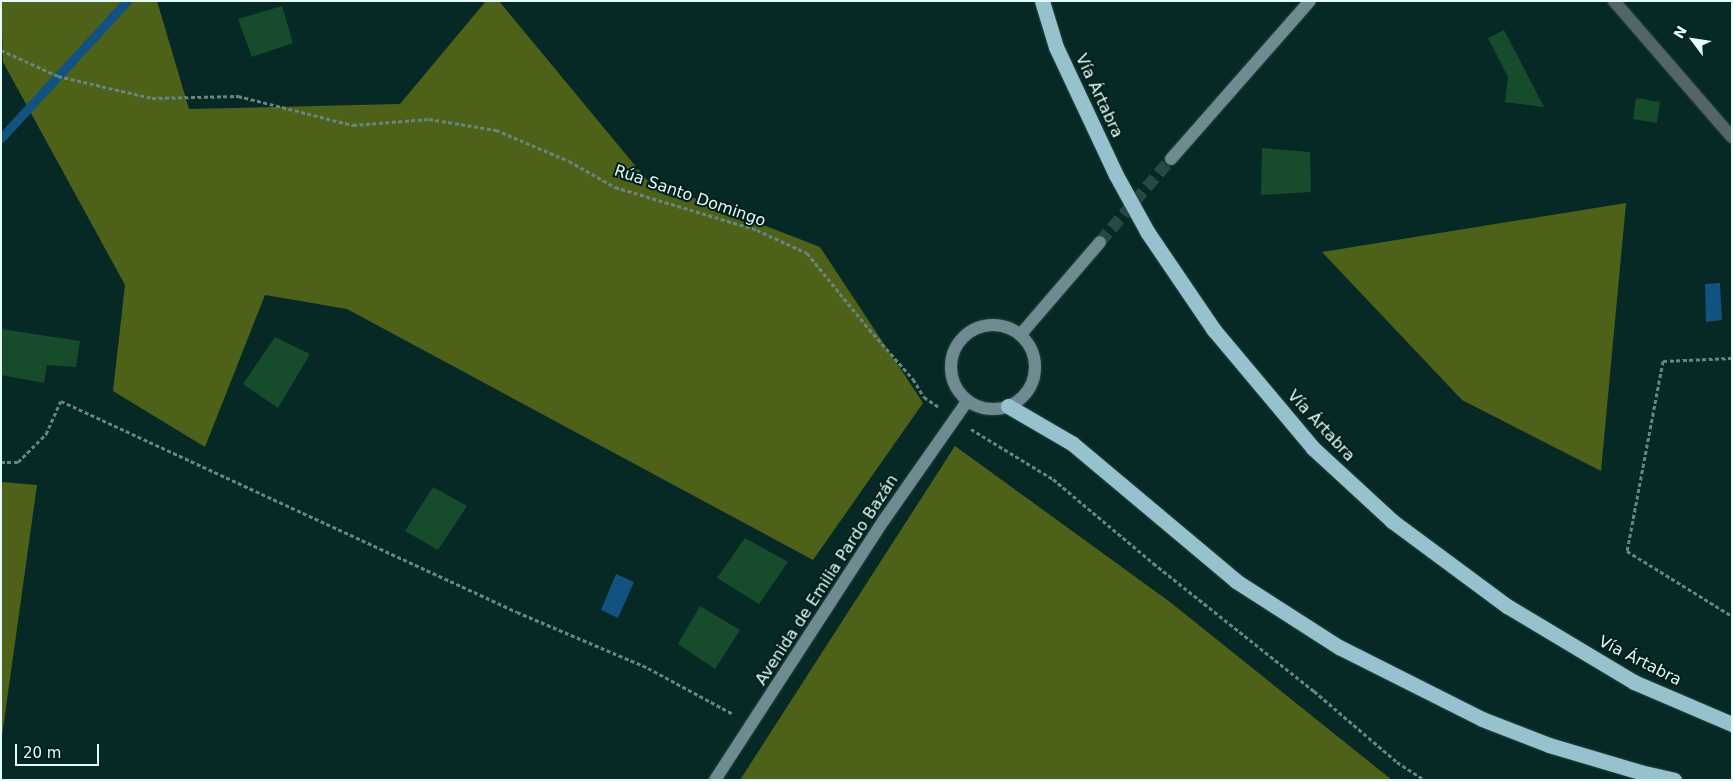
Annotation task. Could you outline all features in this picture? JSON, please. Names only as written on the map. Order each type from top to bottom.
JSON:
[{"type":"highway","name":"Vía Ártabra","points":[[1042,1],[1056,47],[1116,175],[1148,233],[1214,330],[1313,448],[1392,521],[1507,606],[1634,682],[1732,724]]},
{"type":"highway","points":[[1008,406],[1073,444],[1236,581],[1339,647],[1482,719],[1549,745],[1674,780]]},
{"type":"street","points":[[1171,159],[1310,1]]},
{"type":"street","points":[[1614,1],[1732,137]]},
{"type":"street","points":[[1021,334],[1100,242]]},
{"type":"street","points":[[996,324],[1010,327],[1021,334],[1033,352],[1035,374],[1030,388],[1020,399],[1008,406],[994,409],[980,407],[968,400],[959,390],[953,378],[954,352],[961,340],[971,331],[983,326],[996,324]]},
{"type":"street","name":"Avenida de Emilia Pardo Bazán","points":[[716,780],[884,520],[968,400]]},
{"type":"path","name":"Rúa Santo Domingo","points":[[1,50],[58,76],[152,98],[238,96],[353,125],[429,119],[496,130],[569,161],[615,187],[757,230],[807,253],[913,379],[924,397],[1053,479],[1161,570],[1314,691],[1397,762],[1425,780]]},
{"type":"path","points":[[1732,358],[1663,361],[1627,552],[1732,616]]},
{"type":"path","points":[[1,462],[18,462],[46,434],[61,401],[517,612],[648,668],[751,725]]},
{"type":"green space","points":[[1,1],[157,1],[189,109],[400,104],[486,1],[499,1],[647,180],[820,247],[923,403],[813,560],[347,309],[265,295],[205,447],[113,391],[125,285],[3,62]]},
{"type":"green space","points":[[1626,203],[1601,471],[1462,400],[1322,252]]},
{"type":"green space","points":[[955,446],[1170,602],[1392,780],[740,780]]},
{"type":"green space","points":[[1,482],[37,485],[1,743]]},
{"type":"water","points":[[1720,283],[1722,320],[1706,322],[1705,284]]},
{"type":"water","points":[[616,574],[634,582],[618,618],[601,610]]},
{"type":"building","points":[[282,6],[293,43],[252,57],[238,19]]},
{"type":"building","points":[[1504,30],[1544,107],[1505,102],[1508,77],[1488,38]]},
{"type":"building","points":[[1636,98],[1660,102],[1657,123],[1633,119]]},
{"type":"building","points":[[1262,148],[1310,152],[1311,192],[1261,195]]},
{"type":"building","points":[[1,329],[80,341],[76,367],[47,365],[44,383],[1,375]]},
{"type":"building","points":[[275,337],[310,354],[278,408],[243,384]]},
{"type":"building","points":[[433,487],[467,506],[438,550],[405,531]]},
{"type":"building","points":[[745,538],[788,562],[759,604],[717,578]]},
{"type":"building","points":[[700,606],[740,630],[715,669],[678,644]]},
{"type":"waterway","points":[[1,138],[127,1]]},
{"type":"tunnel","points":[[1100,242],[1171,159]]}]
